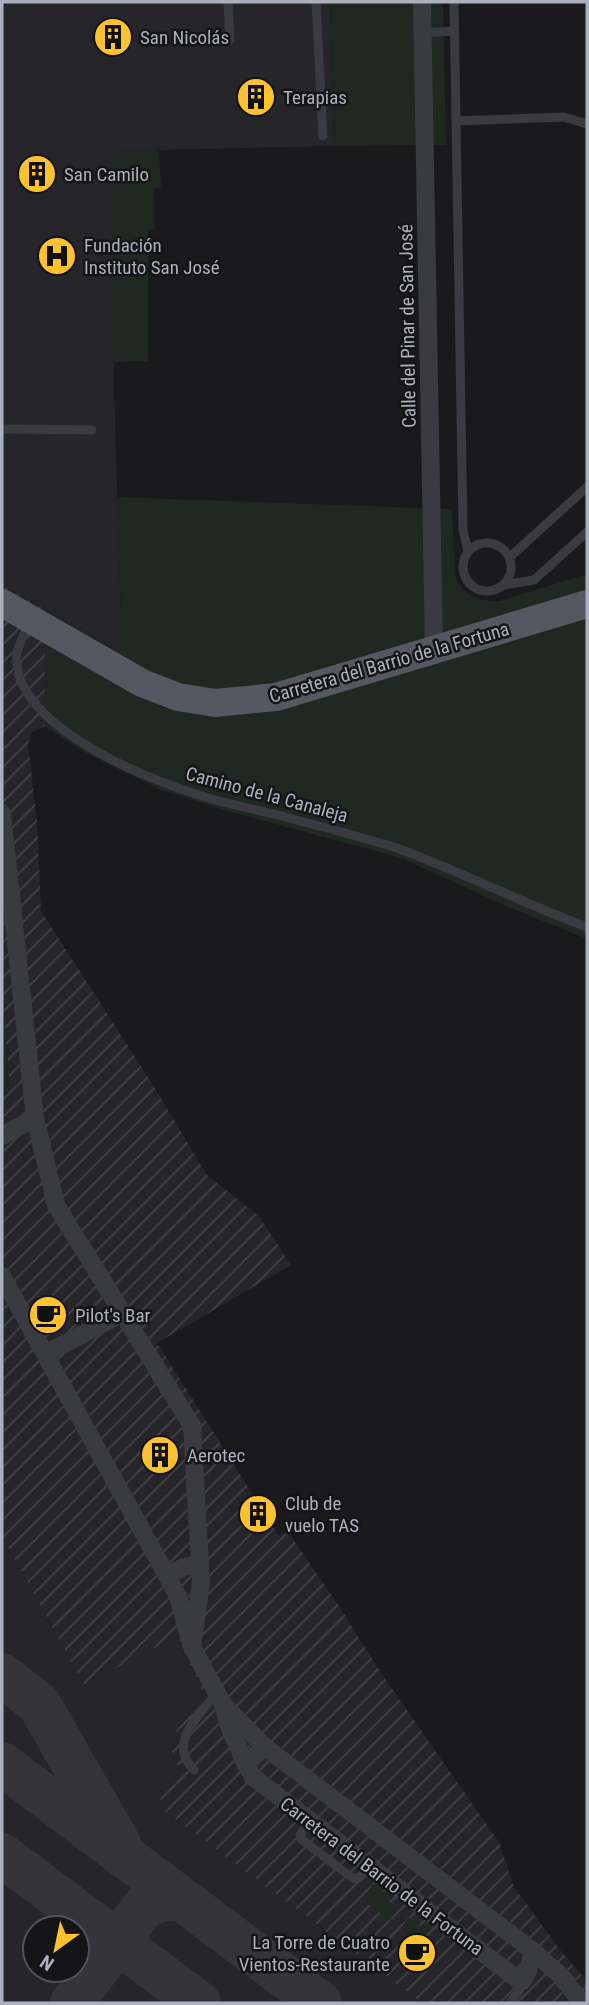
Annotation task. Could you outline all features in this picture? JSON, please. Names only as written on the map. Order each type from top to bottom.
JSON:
[{"type":"main road","name":"Carretera del Barrio de la Fortuna","points":[[2,603],[142,683],[178,697],[215,704],[276,697],[587,604]]},
{"type":"street","name":"Calle del Pinar de San José","points":[[422,2],[433,650]]},
{"type":"street","name":"Carretera del Barrio de la Fortuna","points":[[2,813],[35,1118],[56,1205],[192,1426],[201,1583],[190,1607],[192,1647],[220,1698],[229,1726],[253,1777],[523,1981]]},
{"type":"street","points":[[2,1136],[35,1118]]},
{"type":"street","name":"Carretera del Barrio de la Fortuna","points":[[2,1276],[168,1575],[190,1607]]},
{"type":"street","points":[[45,1354],[123,1313]]},
{"type":"street","points":[[168,1575],[184,1567],[200,1564]]},
{"type":"street","name":"Carretera del Barrio de la Fortuna","points":[[220,1698],[265,1747],[533,1951],[561,1976],[582,2003]]},
{"type":"street","points":[[246,1765],[265,1747]]},
{"type":"street","points":[[533,1951],[523,1981],[532,1982],[552,1975],[561,1976]]},
{"type":"lane","points":[[228,2],[230,40]]},
{"type":"lane","points":[[316,2],[324,136]]},
{"type":"lane","points":[[454,2],[463,530],[468,551]]},
{"type":"lane","points":[[423,33],[454,31]]},
{"type":"lane","points":[[456,121],[564,117],[587,124]]},
{"type":"lane","points":[[2,429],[92,430]]},
{"type":"lane","points":[[509,558],[587,487]]},
{"type":"lane","points":[[503,584],[534,580],[587,532]]},
{"type":"lane","points":[[490,543],[505,550],[509,558],[511,570],[508,578],[496,589],[483,591],[475,588],[464,576],[464,558],[475,545],[490,543]]},
{"type":"lane","name":"Camino de la Canaleja","points":[[32,620],[17,654],[22,681],[41,712],[84,744],[141,773],[201,796],[394,847],[587,927]]},
{"type":"lane","points":[[194,1770],[185,1759],[182,1747],[185,1736],[220,1698]]},
{"type":"lane","points":[[510,2003],[523,1981]]},
{"type":"shaded area","name":"Fundación Instituto San José","points":[[2,2],[330,2],[334,146],[113,151],[114,383],[122,652],[2,585]]},
{"type":"shaded area","points":[[330,2],[443,2],[446,145],[334,146]]},
{"type":"shaded area","points":[[159,150],[161,188],[154,188],[155,229],[148,229],[148,361],[114,362],[113,151]]},
{"type":"shaded area","points":[[117,497],[452,509],[455,575],[462,588],[472,596],[499,601],[587,574],[587,939],[508,907],[401,858],[161,790],[80,750],[45,726],[46,610],[122,651]]},
{"type":"shaded area","points":[[2,585],[46,610],[45,726],[32,732],[28,744],[37,821],[41,911],[148,1077],[207,1175],[259,1216],[291,1265],[157,1343],[279,1536],[288,1532],[379,1670],[499,1842],[514,1887],[561,1951],[587,1981],[587,2003],[422,2003],[163,1810],[165,1805],[158,1796],[182,1772],[172,1751],[174,1737],[177,1729],[204,1695],[177,1636],[84,1685],[2,1536]]},
{"type":"shaded area","points":[[2,996],[10,1087],[2,1092]]},
{"type":"shaded area","points":[[2,1536],[84,1685],[176,1635],[204,1695],[177,1728],[172,1751],[175,1762],[183,1772],[163,1810],[422,2003],[2,2003]]},
{"type":"shaded area","points":[[373,1884],[387,1894],[388,1901],[398,1909],[390,1921],[362,1899]]},
{"type":"shaded area","points":[[409,1917],[420,1926],[428,1926],[419,1942],[401,1928]]},
{"type":"taxiway","points":[[2,1675],[39,1704],[119,1844]]},
{"type":"taxiway","points":[[2,1764],[320,2003]]},
{"type":"taxiway","points":[[2,1855],[199,2003]]},
{"type":"taxiway","points":[[72,2003],[143,1908],[161,1900],[182,1900]]},
{"type":"place","name":"San Nicolás","points":[[113,37]]},
{"type":"place","name":"Terapias","points":[[256,97]]},
{"type":"place","name":"San Camilo","points":[[37,174]]},
{"type":"place","name":"Fundación Instituto San José","points":[[57,256]]},
{"type":"place","name":"Pilot's Bar","points":[[48,1315]]},
{"type":"place","name":"Aerotec","points":[[160,1455]]},
{"type":"place","name":"Club de vuelo TAS","points":[[258,1514]]},
{"type":"place","name":"La Torre de Cuatro Vientos-Restaurante","points":[[417,1953]]}]
